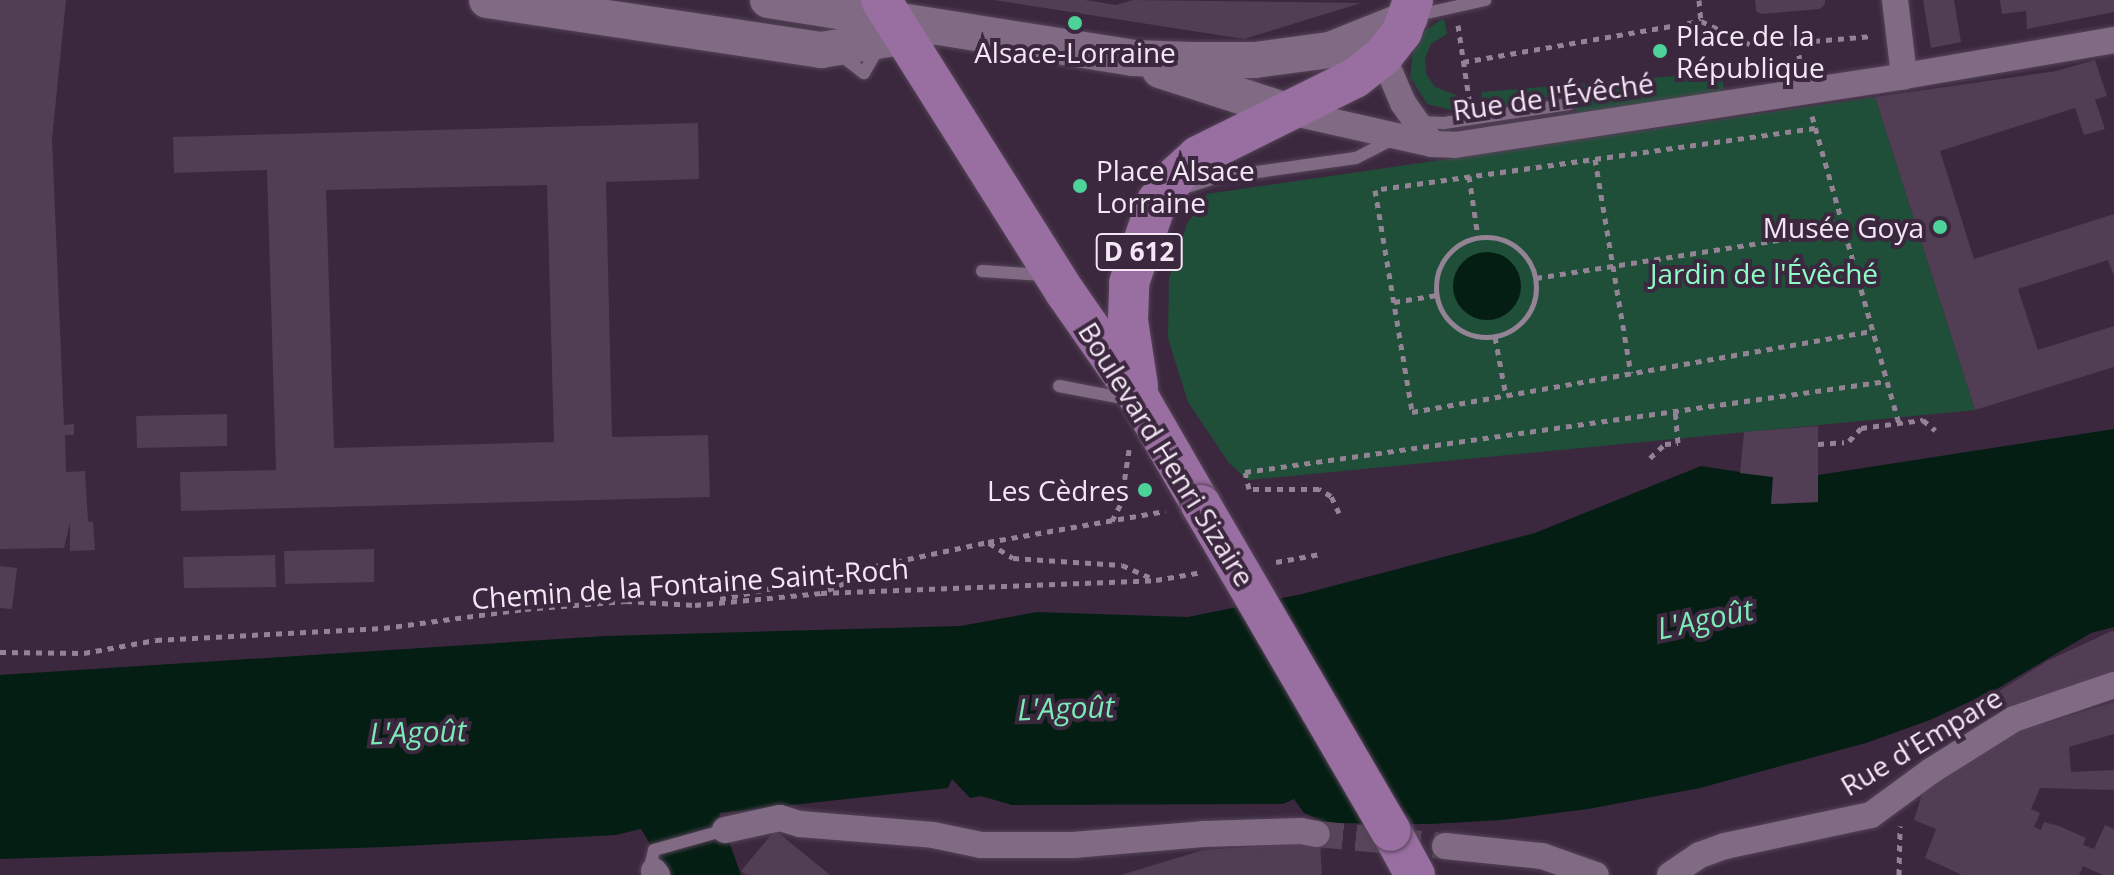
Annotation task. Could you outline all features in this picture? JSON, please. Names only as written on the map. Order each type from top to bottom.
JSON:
[{"type":"main road","points":[[487,0],[821,50],[901,25]]},
{"type":"main road","points":[[776,1],[901,25],[1133,58],[1255,60],[1330,50],[1411,9]]},
{"type":"main road","name":"D 612","points":[[1141,401],[1132,359],[1129,283],[1157,201],[1177,175],[1198,156],[1336,91],[1383,56],[1411,9]]},
{"type":"main road","name":"Boulevard Henri Sizaire","points":[[901,25],[1056,276],[1141,401],[1415,875]]},
{"type":"main road","points":[[1133,58],[1168,74],[1290,112]]},
{"type":"street","points":[[1895,0],[1904,76]]},
{"type":"street","name":"Rue de l'Évêché","points":[[1383,56],[1396,89],[1406,129],[1432,144],[1474,142],[1904,76],[2114,40]]},
{"type":"street","points":[[1290,112],[1406,129]]},
{"type":"street","name":"Rue d'Empare","points":[[1670,875],[1700,855],[1725,846],[1871,815],[1931,771],[2014,719],[2114,685]]},
{"type":"street","points":[[725,830],[780,818],[800,824],[933,835],[981,845],[1073,845],[1203,834],[1301,831],[1317,834]]},
{"type":"street","points":[[1445,846],[1542,856],[1596,875]]},
{"type":"lane","points":[[1411,9],[1485,0]]},
{"type":"lane","points":[[821,50],[841,55],[864,73],[901,25]]},
{"type":"lane","points":[[1157,201],[1215,178],[1356,158],[1406,129],[1569,104]]},
{"type":"lane","points":[[982,271],[1056,276]]},
{"type":"lane","points":[[1059,386],[1141,401]]},
{"type":"lane","points":[[655,865],[725,830]]},
{"type":"path","points":[[1699,0],[1701,21]]},
{"type":"path","points":[[1457,15],[1470,112]]},
{"type":"path","points":[[1463,62],[1701,21],[1754,46],[1898,34]]},
{"type":"path","points":[[1810,108],[1899,423]]},
{"type":"path","points":[[1815,128],[1375,190],[1412,412],[1873,331]]},
{"type":"path","points":[[1595,159],[1631,373]]},
{"type":"path","points":[[1469,176],[1478,237]]},
{"type":"path","points":[[1536,278],[1844,230]]},
{"type":"path","points":[[1478,237],[1493,237],[1522,251],[1536,278],[1532,309],[1510,332],[1495,337],[1465,333],[1452,324],[1442,312],[1437,295],[1436,281],[1450,252],[1478,237]]},
{"type":"path","points":[[1394,302],[1437,295]]},
{"type":"path","points":[[1495,337],[1506,396]]},
{"type":"path","points":[[1339,513],[1331,496],[1319,489],[1249,489],[1245,472],[1887,381]]},
{"type":"path","points":[[1111,522],[1121,503],[1122,480],[1141,401]]},
{"type":"path","points":[[1650,458],[1665,444],[1678,443],[1675,411]]},
{"type":"path","points":[[1818,444],[1847,441],[1861,428],[1923,420],[1935,430]]},
{"type":"path","points":[[695,605],[988,542],[1201,505]]},
{"type":"path","points":[[988,542],[1013,558],[1122,565],[1156,580]]},
{"type":"path","points":[[1280,562],[1320,554]]},
{"type":"path","points":[[821,593],[900,560]]},
{"type":"path","name":"Chemin de la Fontaine Saint-Roch","points":[[0,652],[84,653],[156,640],[384,628],[525,609],[626,601],[695,605],[821,593],[1156,580],[1192,573]]},
{"type":"path","points":[[1899,875],[1900,819]]},
{"type":"green space","points":[[1444,18],[1447,34],[1431,44],[1425,58],[1426,74],[1435,87],[1456,95],[1459,112],[1427,104],[1410,77],[1414,44],[1424,31]]},
{"type":"green space","points":[[1721,72],[1725,95],[1576,114],[1573,92],[1480,111],[1482,92]]},
{"type":"green space","name":"Jardin de l'Évêché","points":[[1875,97],[1975,410],[1248,480],[1229,463],[1188,402],[1168,338],[1169,278],[1187,224],[1207,194]]},
{"type":"water","points":[[1487,252],[1511,262],[1521,286],[1511,310],[1487,320],[1463,310],[1453,286],[1463,262]]},
{"type":"water","name":"L'Agoût","points":[[2114,429],[2114,627],[2091,633],[1995,690],[1930,720],[1866,743],[1700,788],[1588,809],[1502,820],[1430,824],[1326,823],[1304,813],[1294,799],[1283,804],[1012,805],[981,796],[970,798],[952,779],[948,788],[719,813],[741,875],[669,875],[641,829],[616,835],[387,847],[0,859],[0,675],[606,636],[960,626],[1037,612],[1188,617],[1302,594],[1535,533],[1701,466],[1773,477],[1771,504],[1817,502],[1818,475]]},
{"type":"building","points":[[0,0],[66,0],[52,139],[64,425],[74,424],[74,435],[65,435],[66,472],[85,471],[88,521],[93,522],[95,550],[70,551],[70,522],[64,548],[0,549]]},
{"type":"building","points":[[994,0],[1085,0],[1116,5],[1133,0],[1361,3],[1244,39]]},
{"type":"building","points":[[1755,0],[1825,0],[1825,4],[1820,9],[1761,14],[1756,11]]},
{"type":"building","points":[[1923,0],[1954,0],[1961,42],[1931,48]]},
{"type":"building","points":[[2000,0],[2114,0],[2114,12],[2027,29],[2026,11],[2002,14]]},
{"type":"building","points":[[2095,60],[2107,96],[2095,100],[2105,129],[2084,135],[2075,108],[1940,151],[1974,259],[2114,214],[2114,276],[2108,260],[2018,289],[2038,350],[2114,326],[2114,367],[1975,410],[1875,97],[2056,71]]},
{"type":"building","points":[[698,123],[699,179],[606,182],[612,437],[708,435],[710,497],[181,511],[180,472],[276,470],[267,170],[174,173],[173,137]],"holes":[[[547,185],[554,442],[334,448],[326,190]]]},
{"type":"building","points":[[227,414],[227,446],[137,448],[136,416]]},
{"type":"building","points":[[1818,426],[1818,502],[1771,504],[1773,477],[1740,473],[1744,432]]},
{"type":"building","points":[[374,549],[374,582],[285,584],[284,551]]},
{"type":"building","points":[[275,555],[276,587],[184,588],[183,557]]},
{"type":"building","points":[[0,566],[17,568],[12,609],[0,608]]},
{"type":"building","points":[[2114,630],[2114,674],[2006,707],[1997,706],[1991,696],[2047,661]]},
{"type":"building","points":[[2114,702],[2114,734],[2069,747],[2071,772],[2114,770],[2114,790],[2040,788],[2031,809],[2040,813],[2034,827],[2041,830],[2044,822],[2059,826],[2086,838],[2083,845],[2094,849],[2105,825],[2114,829],[2114,875],[2103,875],[2083,866],[2079,875],[1962,875],[1925,858],[1936,829],[1914,820],[1924,788],[2020,731]]},
{"type":"building","points":[[775,830],[830,875],[746,875],[741,871]]},
{"type":"building","points":[[1320,842],[1322,875],[1121,875],[1203,850]]},
{"type":"tunnel","points":[[1317,834],[1445,846]]},
{"type":"place","name":"Alsace-Lorraine","points":[[1075,23]]},
{"type":"place","name":"Place de la République","points":[[1660,51]]},
{"type":"place","name":"Place Alsace Lorraine","points":[[1080,186]]},
{"type":"place","name":"Musée Goya","points":[[1940,227]]},
{"type":"place","name":"Les Cèdres","points":[[1145,490]]}]
